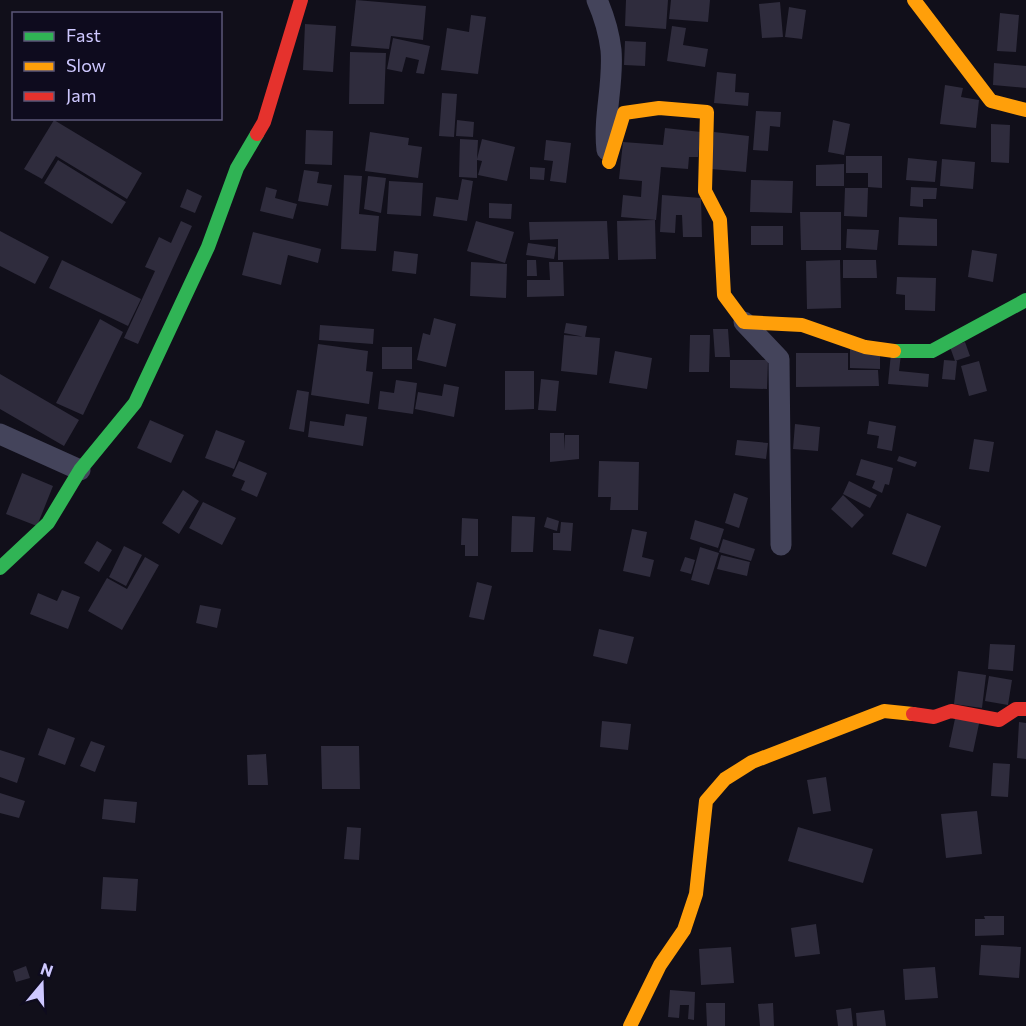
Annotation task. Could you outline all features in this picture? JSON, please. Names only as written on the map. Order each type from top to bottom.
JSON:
[{"type":"street","points":[[0,568],[48,523],[80,470],[108,439],[135,403],[151,373],[208,247],[237,168],[264,122],[301,0]]},
{"type":"street","points":[[597,0],[605,19],[611,52],[605,129],[609,162]]},
{"type":"street","points":[[914,0],[991,101],[1026,110]]},
{"type":"street","points":[[609,162],[624,113],[658,108],[707,112],[705,191],[720,220],[724,296],[744,322],[779,359],[782,545]]},
{"type":"street","points":[[744,322],[802,325],[865,347],[907,353],[932,351],[1026,300]]},
{"type":"street","points":[[0,434],[80,470]]},
{"type":"street","points":[[630,1026],[660,965],[684,930],[696,894],[706,801],[725,779],[752,762],[884,711],[934,717],[951,711],[999,720],[1016,709],[1026,709]]},
{"type":"building","points":[[356,0],[426,6],[423,40],[391,36],[389,49],[351,46]]},
{"type":"building","points":[[626,0],[668,0],[666,29],[625,26]]},
{"type":"building","points":[[671,0],[710,0],[708,22],[669,19]]},
{"type":"building","points":[[780,2],[783,37],[762,38],[759,4]]},
{"type":"building","points":[[789,7],[806,10],[802,39],[785,37]]},
{"type":"building","points":[[1000,13],[1019,15],[1016,52],[997,51]]},
{"type":"building","points":[[471,15],[486,17],[478,74],[441,70],[447,28],[469,32]]},
{"type":"building","points":[[305,24],[336,26],[333,72],[303,70]]},
{"type":"building","points":[[672,26],[686,28],[683,45],[708,49],[705,67],[667,61]]},
{"type":"building","points":[[393,38],[430,46],[424,74],[416,73],[419,60],[406,57],[402,72],[387,69]]},
{"type":"building","points":[[625,41],[646,42],[645,66],[624,65]]},
{"type":"building","points":[[350,52],[386,53],[384,104],[349,104]]},
{"type":"building","points":[[994,63],[1026,66],[1026,88],[993,85]]},
{"type":"building","points":[[717,72],[736,74],[735,92],[749,93],[748,106],[714,103]]},
{"type":"building","points":[[945,85],[963,88],[961,97],[979,100],[976,128],[940,124]]},
{"type":"building","points":[[442,93],[457,94],[454,137],[439,136]]},
{"type":"building","points":[[756,111],[781,112],[780,127],[770,126],[768,151],[753,150]]},
{"type":"building","points":[[54,120],[142,173],[127,199],[56,156],[42,179],[24,169]]},
{"type":"building","points":[[457,120],[474,122],[473,137],[456,136]]},
{"type":"building","points":[[833,120],[850,124],[844,155],[828,152]]},
{"type":"building","points":[[991,124],[1010,125],[1009,163],[991,162]]},
{"type":"building","points":[[665,128],[701,132],[698,157],[689,157],[688,169],[661,167],[656,220],[621,217],[623,195],[641,197],[642,181],[619,179],[623,142],[663,145]]},
{"type":"building","points":[[306,130],[333,131],[332,165],[305,164]]},
{"type":"building","points":[[370,132],[409,138],[408,145],[422,147],[418,178],[365,171]]},
{"type":"building","points":[[714,132],[749,136],[746,172],[711,169]]},
{"type":"building","points":[[460,139],[478,140],[477,159],[482,139],[515,147],[507,181],[478,175],[482,161],[477,160],[477,178],[459,177]]},
{"type":"building","points":[[546,140],[571,143],[566,183],[550,181],[553,161],[544,160]]},
{"type":"building","points":[[846,156],[882,156],[882,188],[868,187],[868,173],[846,173]]},
{"type":"building","points":[[908,158],[937,161],[935,182],[906,180]]},
{"type":"building","points":[[942,159],[975,162],[973,189],[940,186]]},
{"type":"building","points":[[58,160],[126,202],[112,224],[44,183]]},
{"type":"building","points":[[844,164],[844,186],[816,186],[816,165]]},
{"type":"building","points":[[530,167],[545,168],[544,180],[530,179]]},
{"type":"building","points":[[304,170],[319,172],[317,183],[332,185],[328,206],[298,201]]},
{"type":"building","points":[[344,175],[362,176],[359,214],[379,216],[376,251],[341,249]]},
{"type":"building","points":[[368,176],[386,178],[381,213],[364,209]]},
{"type":"building","points":[[462,179],[473,181],[467,221],[433,216],[436,197],[458,200]]},
{"type":"building","points":[[751,180],[793,181],[792,213],[750,212]]},
{"type":"building","points":[[389,181],[423,183],[421,216],[387,214]]},
{"type":"building","points":[[266,187],[277,190],[275,198],[297,204],[293,219],[260,211]]},
{"type":"building","points":[[911,187],[937,188],[936,199],[923,199],[923,207],[910,206]]},
{"type":"building","points":[[845,188],[868,188],[867,217],[844,216]]},
{"type":"building","points":[[187,189],[202,196],[195,213],[180,207]]},
{"type":"building","points":[[662,195],[701,198],[702,237],[683,237],[682,215],[676,215],[675,233],[660,232]]},
{"type":"building","points":[[489,203],[512,204],[511,219],[489,218]]},
{"type":"building","points":[[800,212],[841,212],[841,250],[801,250]]},
{"type":"building","points":[[899,217],[937,219],[937,246],[898,245]]},
{"type":"building","points":[[655,220],[656,259],[618,260],[617,221]]},
{"type":"building","points":[[181,221],[192,226],[138,344],[124,338],[155,271],[145,267],[159,237],[171,243]]},
{"type":"building","points":[[476,221],[514,232],[505,263],[467,251]]},
{"type":"building","points":[[607,221],[609,259],[558,260],[558,239],[530,240],[529,222]]},
{"type":"building","points":[[751,226],[783,226],[783,245],[751,245]]},
{"type":"building","points":[[847,229],[879,230],[877,250],[846,248]]},
{"type":"building","points":[[0,231],[49,257],[35,284],[0,266]]},
{"type":"building","points":[[253,232],[321,249],[318,263],[288,255],[281,285],[242,275]]},
{"type":"building","points":[[528,243],[556,247],[554,259],[526,255]]},
{"type":"building","points":[[972,250],[997,254],[993,282],[968,277]]},
{"type":"building","points":[[394,251],[418,254],[416,274],[392,271]]},
{"type":"building","points":[[62,260],[141,299],[128,326],[49,288]]},
{"type":"building","points":[[527,260],[536,260],[537,276],[527,276]]},
{"type":"building","points":[[840,260],[841,308],[807,309],[806,261]]},
{"type":"building","points":[[843,260],[876,260],[877,278],[843,278]]},
{"type":"building","points":[[471,262],[507,264],[506,298],[470,296]]},
{"type":"building","points":[[549,262],[563,262],[564,296],[527,297],[527,280],[550,280]]},
{"type":"building","points":[[897,277],[936,278],[935,311],[905,310],[905,295],[896,294]]},
{"type":"building","points":[[434,318],[456,324],[446,367],[417,360],[423,333],[430,335]]},
{"type":"building","points":[[100,319],[123,332],[83,415],[56,403]]},
{"type":"building","points":[[566,323],[587,326],[585,337],[564,333]]},
{"type":"building","points":[[320,325],[374,329],[373,344],[319,340]]},
{"type":"building","points":[[713,329],[728,329],[730,357],[715,357]]},
{"type":"building","points":[[564,335],[600,338],[597,375],[561,371]]},
{"type":"building","points":[[690,335],[710,335],[709,372],[689,372]]},
{"type":"building","points":[[965,342],[970,356],[955,361],[950,347]]},
{"type":"building","points":[[318,344],[368,351],[366,371],[373,372],[369,404],[311,395]]},
{"type":"building","points":[[382,347],[412,347],[412,369],[382,369]]},
{"type":"building","points":[[850,349],[880,350],[880,369],[850,368]]},
{"type":"building","points":[[615,351],[652,358],[647,389],[609,383]]},
{"type":"building","points":[[796,353],[848,353],[848,370],[878,370],[879,386],[796,387]]},
{"type":"building","points":[[891,353],[901,354],[899,371],[929,374],[928,387],[888,384]]},
{"type":"building","points":[[730,360],[768,360],[767,389],[730,388]]},
{"type":"building","points":[[944,360],[957,361],[955,380],[942,379]]},
{"type":"building","points":[[979,361],[987,391],[969,396],[961,366]]},
{"type":"building","points":[[505,371],[534,371],[534,409],[505,410]]},
{"type":"building","points":[[0,374],[79,420],[64,446],[0,409]]},
{"type":"building","points":[[541,379],[559,381],[556,411],[538,410]]},
{"type":"building","points":[[396,380],[417,383],[413,414],[378,409],[380,391],[394,393]]},
{"type":"building","points":[[444,384],[459,387],[454,417],[415,409],[418,392],[442,396]]},
{"type":"building","points":[[297,390],[309,392],[304,432],[289,429]]},
{"type":"building","points":[[346,414],[367,417],[363,446],[308,437],[310,421],[344,426]]},
{"type":"building","points":[[150,420],[184,435],[171,463],[137,448]]},
{"type":"building","points":[[869,421],[896,426],[892,451],[877,448],[879,436],[867,434]]},
{"type":"building","points":[[795,424],[820,427],[818,451],[793,449]]},
{"type":"building","points":[[216,430],[245,441],[234,469],[205,458]]},
{"type":"building","points":[[550,433],[564,433],[564,450],[565,435],[579,435],[579,459],[550,462]]},
{"type":"building","points":[[974,439],[994,442],[989,472],[969,469]]},
{"type":"building","points":[[737,440],[768,443],[766,459],[735,455]]},
{"type":"building","points":[[899,456],[917,462],[915,467],[897,461]]},
{"type":"building","points":[[861,459],[893,468],[889,485],[885,484],[882,493],[872,488],[875,481],[856,475]]},
{"type":"building","points":[[239,461],[267,473],[257,497],[241,490],[245,481],[232,476]]},
{"type":"building","points":[[599,461],[639,462],[638,510],[610,510],[611,497],[598,497]]},
{"type":"building","points":[[22,473],[53,486],[37,526],[6,514]]},
{"type":"building","points":[[849,481],[877,495],[870,508],[843,494]]},
{"type":"building","points":[[183,490],[199,501],[179,534],[162,523]]},
{"type":"building","points":[[734,493],[748,498],[739,528],[725,523]]},
{"type":"building","points":[[843,495],[864,515],[852,528],[831,509]]},
{"type":"building","points":[[203,502],[236,518],[222,545],[189,528]]},
{"type":"building","points":[[907,513],[941,526],[926,567],[892,554]]},
{"type":"building","points":[[512,516],[535,517],[533,552],[511,552]]},
{"type":"building","points":[[547,517],[559,521],[557,531],[544,527]]},
{"type":"building","points":[[462,518],[478,519],[478,556],[465,556],[465,545],[461,545]]},
{"type":"building","points":[[695,520],[724,529],[718,548],[690,539]]},
{"type":"building","points":[[561,522],[573,523],[571,551],[553,550],[553,533],[560,533]]},
{"type":"building","points":[[632,529],[647,532],[642,557],[654,560],[650,577],[623,571]]},
{"type":"building","points":[[723,539],[755,549],[751,561],[719,552]]},
{"type":"building","points":[[97,541],[112,550],[99,572],[84,563]]},
{"type":"building","points":[[124,546],[142,555],[126,586],[109,577]]},
{"type":"building","points":[[700,547],[719,553],[709,585],[691,580]]},
{"type":"building","points":[[721,555],[750,562],[747,576],[717,569]]},
{"type":"building","points":[[145,557],[159,565],[122,630],[88,611],[107,578],[127,589]]},
{"type":"building","points":[[685,557],[695,560],[691,574],[680,571]]},
{"type":"building","points":[[477,582],[492,586],[484,620],[469,617]]},
{"type":"building","points":[[62,590],[80,597],[68,629],[30,614],[38,593],[57,601]]},
{"type":"building","points":[[200,605],[221,609],[217,628],[196,623]]},
{"type":"building","points":[[599,629],[634,637],[627,664],[593,656]]},
{"type":"building","points":[[990,644],[1015,645],[1013,671],[988,669]]},
{"type":"building","points":[[958,671],[986,675],[982,708],[954,704]]},
{"type":"building","points":[[989,676],[1012,680],[1008,705],[985,701]]},
{"type":"building","points":[[956,714],[980,719],[973,752],[949,747]]},
{"type":"building","points":[[602,721],[631,724],[628,750],[600,747]]},
{"type":"building","points":[[1019,722],[1026,723],[1026,759],[1017,758]]},
{"type":"building","points":[[48,728],[75,738],[65,765],[38,755]]},
{"type":"building","points":[[91,741],[105,746],[95,772],[80,766]]},
{"type":"building","points":[[321,746],[359,746],[360,789],[322,789]]},
{"type":"building","points":[[0,750],[25,758],[17,783],[0,777]]},
{"type":"building","points":[[266,754],[268,785],[248,785],[247,755]]},
{"type":"building","points":[[993,763],[1010,764],[1008,797],[991,796]]},
{"type":"building","points":[[826,777],[831,811],[813,814],[807,780]]},
{"type":"building","points":[[0,793],[25,801],[19,818],[0,813]]},
{"type":"building","points":[[104,799],[137,802],[135,823],[102,819]]},
{"type":"building","points":[[977,811],[982,854],[946,858],[941,814]]},
{"type":"building","points":[[347,827],[361,828],[359,860],[344,859]]},
{"type":"building","points":[[798,827],[873,849],[863,883],[788,861]]},
{"type":"building","points":[[103,877],[138,879],[136,911],[101,909]]},
{"type":"building","points":[[984,916],[1004,916],[1004,935],[975,936],[975,919],[985,919]]},
{"type":"building","points":[[816,924],[820,954],[795,957],[791,928]]},
{"type":"building","points":[[981,945],[1021,947],[1019,978],[979,975]]},
{"type":"building","points":[[731,947],[734,983],[701,985],[699,949]]},
{"type":"building","points":[[26,966],[30,978],[16,982],[13,971]]},
{"type":"building","points":[[935,967],[938,998],[905,1000],[903,969]]},
{"type":"building","points":[[670,990],[695,992],[694,1020],[688,1019],[689,1005],[680,1005],[679,1018],[668,1017]]},
{"type":"building","points":[[706,1003],[725,1003],[725,1026],[707,1026]]},
{"type":"building","points":[[773,1003],[774,1026],[760,1026],[758,1004]]},
{"type":"building","points":[[851,1008],[853,1026],[838,1026],[836,1010]]},
{"type":"building","points":[[884,1010],[886,1026],[857,1026],[856,1013]]},
{"type":"traffic: fast","points":[[0,568],[48,523],[80,470],[135,403],[208,247],[237,168],[257,134]]},
{"type":"traffic: fast","points":[[894,351],[932,351],[1026,300]]},
{"type":"traffic: slow","points":[[914,0],[991,101],[1026,110]]},
{"type":"traffic: slow","points":[[609,162],[624,113],[659,108],[707,112],[705,191],[720,220],[724,295],[744,322],[802,325],[865,347],[894,351]]},
{"type":"traffic: slow","points":[[630,1026],[660,965],[684,930],[696,894],[706,801],[725,779],[752,762],[884,711],[913,714]]},
{"type":"traffic: jam","points":[[257,134],[264,122],[301,0]]},
{"type":"traffic: jam","points":[[913,714],[934,717],[951,711],[999,720],[1016,709],[1026,709]]}]
